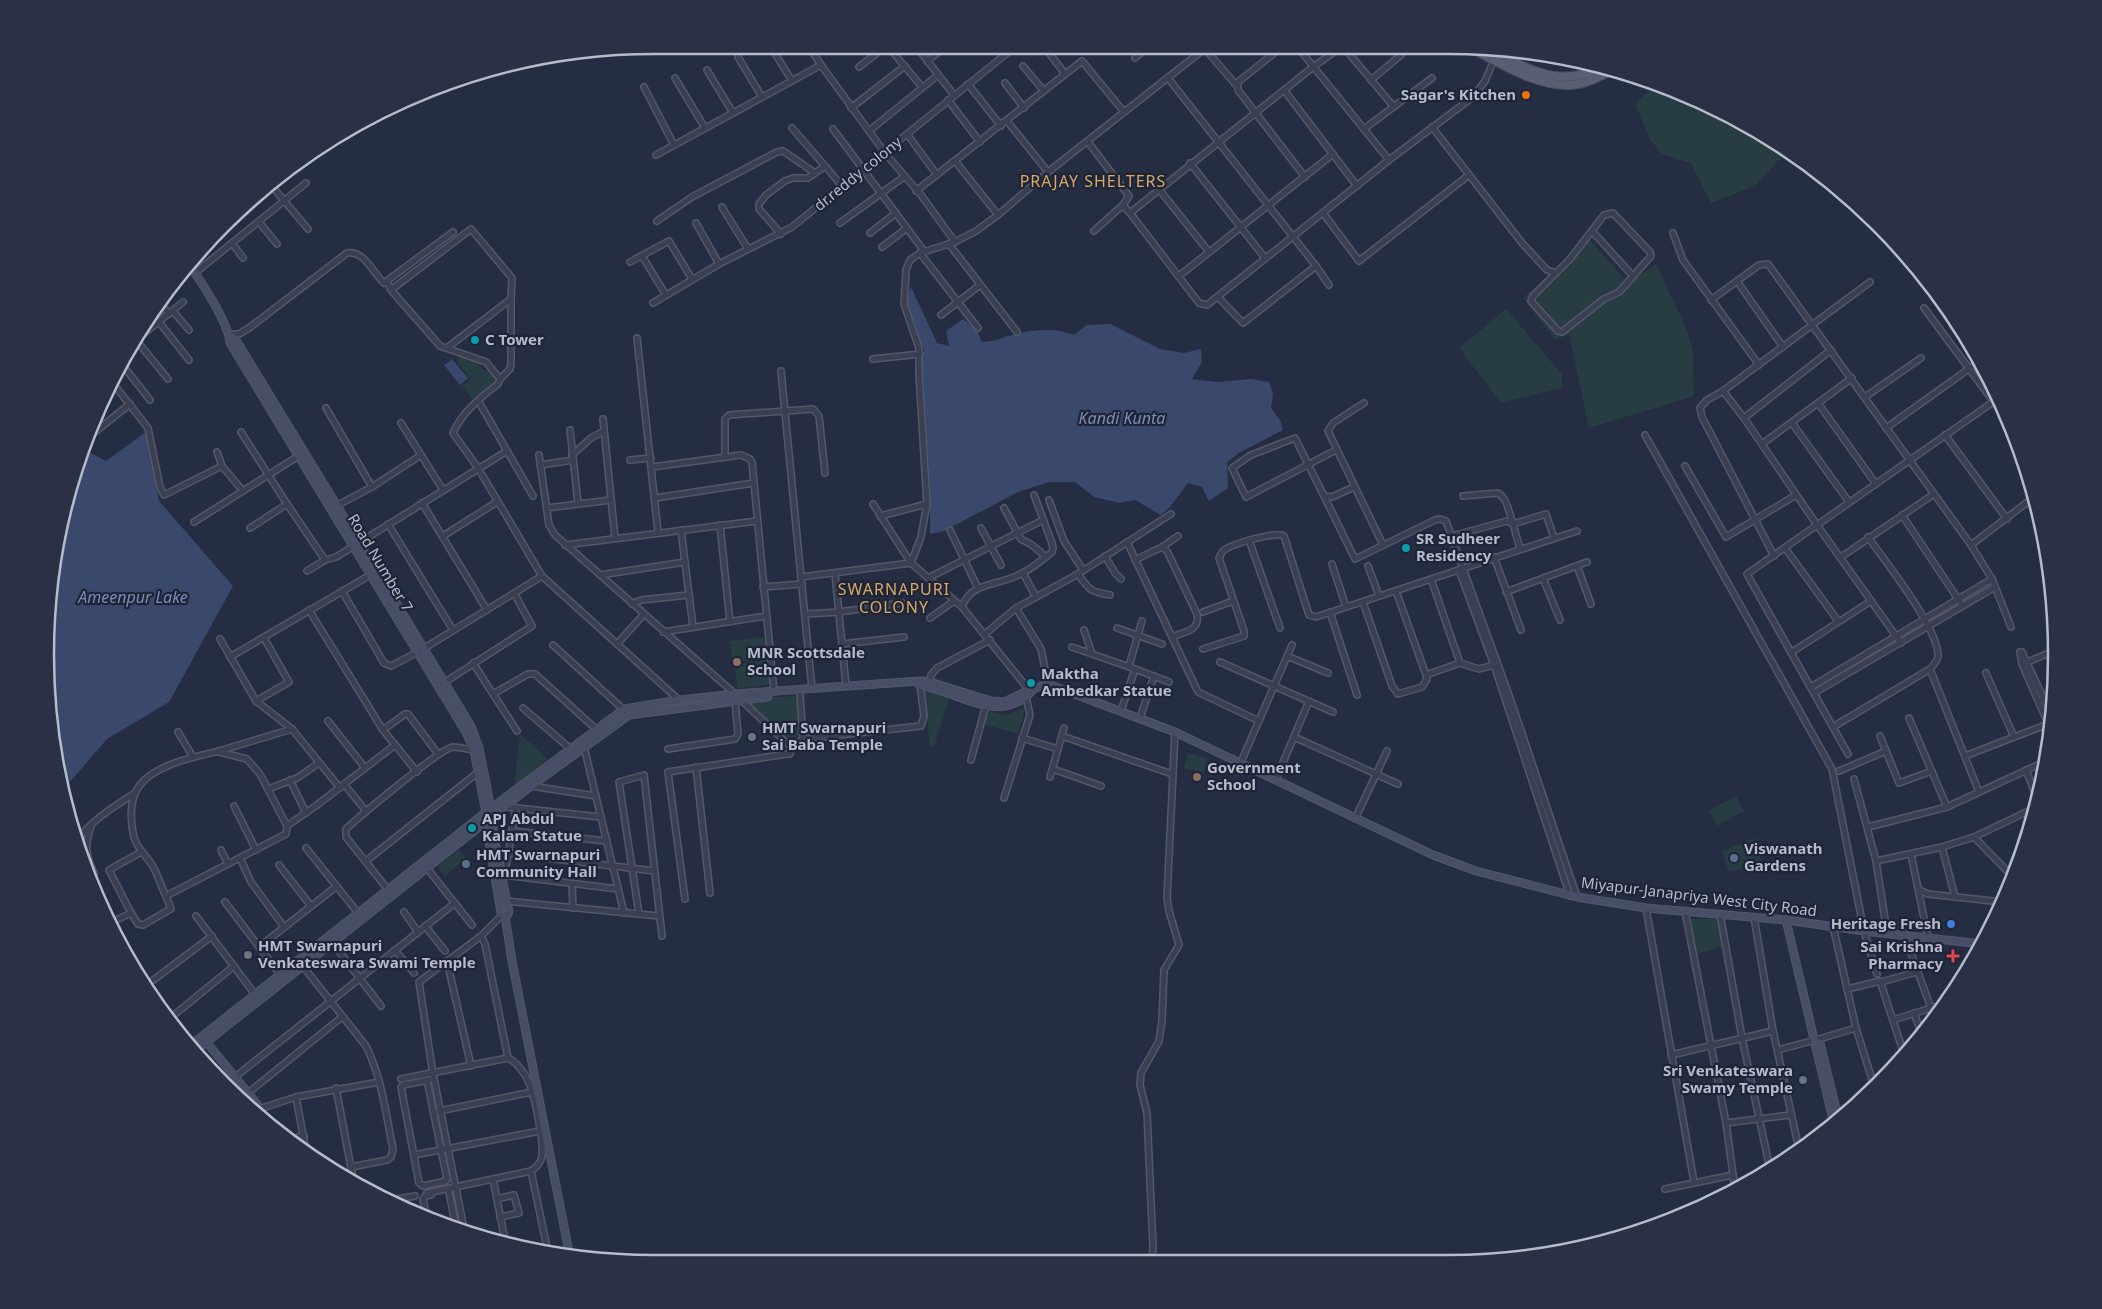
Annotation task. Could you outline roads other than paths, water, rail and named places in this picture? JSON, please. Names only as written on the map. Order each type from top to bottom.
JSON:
[{"type":"main road","points":[[1484,55],[1538,80],[1561,84],[1570,85],[1593,80],[1605,75]]},
{"type":"main road","points":[[1504,57],[1544,75],[1563,78],[1590,71]]},
{"type":"street","points":[[774,54],[792,82]]},
{"type":"street","points":[[814,54],[868,131],[916,191],[980,285],[1017,332]]},
{"type":"street","points":[[859,67],[876,54]]},
{"type":"street","points":[[894,54],[922,87]]},
{"type":"street","points":[[922,54],[954,95]]},
{"type":"street","points":[[927,61],[936,54]]},
{"type":"street","name":"dr.reddy colony","points":[[653,302],[719,264],[781,234],[803,219],[862,169],[885,153],[1002,54]]},
{"type":"street","points":[[1050,54],[1065,74]]},
{"type":"street","points":[[1135,58],[1140,54]]},
{"type":"street","points":[[912,563],[921,537],[927,504],[919,374],[920,354],[918,342],[905,310],[903,298],[906,270],[910,260],[922,252],[952,243],[976,231],[1199,54]]},
{"type":"street","points":[[1208,54],[1237,86],[1238,90],[1305,176]]},
{"type":"street","points":[[1237,86],[1238,82],[1273,54]]},
{"type":"street","points":[[1303,54],[1389,160]]},
{"type":"street","points":[[1130,212],[1158,188],[1331,54]]},
{"type":"street","points":[[1349,54],[1394,107]]},
{"type":"street","points":[[1371,80],[1402,55]]},
{"type":"street","points":[[738,58],[762,97]]},
{"type":"street","points":[[1123,205],[1203,305],[1207,305],[1389,160],[1473,97],[1485,81],[1494,60]]},
{"type":"street","points":[[916,191],[1082,61],[1124,112]]},
{"type":"street","points":[[656,155],[821,66]]},
{"type":"street","points":[[851,108],[905,66]]},
{"type":"street","points":[[1023,66],[1044,92]]},
{"type":"street","points":[[707,70],[734,113]]},
{"type":"street","points":[[868,131],[938,75]]},
{"type":"street","points":[[675,78],[705,128]]},
{"type":"street","points":[[1168,78],[1329,285]]},
{"type":"street","points":[[1364,129],[1432,78]]},
{"type":"street","points":[[1005,83],[1024,108]]},
{"type":"street","points":[[968,84],[1001,126]]},
{"type":"street","points":[[644,86],[674,144]]},
{"type":"street","points":[[1284,90],[1357,186]]},
{"type":"street","points":[[948,100],[980,142]]},
{"type":"street","points":[[1007,121],[1048,172]]},
{"type":"street","points":[[1432,127],[1522,243],[1546,270],[1556,273]]},
{"type":"street","points":[[792,128],[842,186]]},
{"type":"street","points":[[833,129],[907,228],[922,252],[978,328]]},
{"type":"street","points":[[907,134],[937,175]]},
{"type":"street","points":[[1088,142],[1128,193],[1128,199],[1123,205],[1094,231]]},
{"type":"street","points":[[657,221],[692,197],[777,152],[783,151],[815,173]]},
{"type":"street","points":[[1179,276],[1333,154]]},
{"type":"street","points":[[955,161],[998,215]]},
{"type":"street","points":[[1190,164],[1265,258]]},
{"type":"street","points":[[781,234],[759,209],[759,204],[766,195],[785,181],[793,178],[805,179],[825,166]]},
{"type":"street","points":[[1323,213],[1359,261],[1469,175]]},
{"type":"street","points":[[840,223],[905,176]]},
{"type":"street","points":[[195,273],[306,183]]},
{"type":"street","points":[[1158,188],[1209,252]]},
{"type":"street","points":[[275,190],[308,229]]},
{"type":"street","points":[[722,207],[748,249]]},
{"type":"street","points":[[1613,213],[1650,252],[1651,256],[1632,275],[1619,292],[1604,299],[1562,332],[1558,331],[1531,301],[1533,296],[1556,273],[1592,231],[1604,215],[1613,213]]},
{"type":"street","points":[[870,232],[896,214]]},
{"type":"street","points":[[259,222],[277,244]]},
{"type":"street","points":[[696,223],[719,264]]},
{"type":"street","points":[[882,247],[907,228]]},
{"type":"street","points":[[391,290],[471,229],[512,278],[510,299],[510,370],[500,379],[498,384],[474,402],[453,433],[478,468],[542,576],[679,700]]},
{"type":"street","points":[[1592,231],[1632,275]]},
{"type":"street","points":[[229,335],[239,334],[249,328],[347,253],[353,252],[360,255],[384,283],[453,232]]},
{"type":"street","points":[[1673,233],[1683,260],[1759,365]]},
{"type":"street","points":[[630,262],[670,241],[692,280]]},
{"type":"street","points":[[232,243],[243,258]]},
{"type":"street","points":[[642,256],[666,295]]},
{"type":"street","points":[[1711,300],[1759,265],[1768,264],[1971,545],[1992,580],[2011,626]]},
{"type":"street","points":[[1218,296],[1242,323],[1316,266]]},
{"type":"street","name":"Road Number 7","points":[[193,270],[229,335],[230,343],[302,454],[441,684],[477,750],[489,815]]},
{"type":"street","points":[[387,281],[391,290],[440,346],[448,347],[486,362],[500,379]]},
{"type":"street","points":[[1736,281],[1783,347]]},
{"type":"street","points":[[1774,556],[1702,417],[1700,408],[1702,404],[1724,391],[1870,282]]},
{"type":"street","points":[[941,315],[980,285]]},
{"type":"street","points":[[448,347],[510,299]]},
{"type":"street","points":[[150,329],[183,302]]},
{"type":"street","points":[[165,307],[189,330]]},
{"type":"street","points":[[1924,308],[1991,399]]},
{"type":"street","points":[[159,322],[189,360]]},
{"type":"street","points":[[637,338],[658,532]]},
{"type":"street","points":[[140,345],[168,379]]},
{"type":"street","points":[[1744,418],[1831,350]]},
{"type":"street","points":[[873,359],[920,354]]},
{"type":"street","points":[[1865,397],[1921,358]]},
{"type":"street","points":[[1886,428],[1974,365]]},
{"type":"street","points":[[126,369],[150,400]]},
{"type":"street","points":[[781,371],[812,689]]},
{"type":"street","points":[[1762,444],[1852,378]]},
{"type":"street","points":[[117,388],[148,428],[160,488],[164,495],[222,466]]},
{"type":"street","points":[[1724,391],[1901,643]]},
{"type":"street","points":[[1848,754],[1747,574],[1992,402]]},
{"type":"street","points":[[1364,403],[1330,426],[1329,436],[1383,545]]},
{"type":"street","points":[[97,431],[130,404]]},
{"type":"street","points":[[480,404],[533,496]]},
{"type":"street","points":[[1818,404],[1876,484]]},
{"type":"street","points":[[326,408],[372,487]]},
{"type":"street","points":[[725,457],[726,419],[729,415],[813,409],[819,416],[824,473]]},
{"type":"street","points":[[603,419],[615,538]]},
{"type":"street","points":[[401,423],[443,490]]},
{"type":"street","points":[[1792,423],[1849,502]]},
{"type":"street","points":[[570,430],[578,503]]},
{"type":"street","points":[[540,465],[573,457],[591,438],[604,431]]},
{"type":"street","points":[[241,432],[325,560]]},
{"type":"street","points":[[1645,435],[1832,769],[1864,931],[1877,974]]},
{"type":"street","points":[[1946,435],[2007,519]]},
{"type":"street","points":[[1336,450],[1308,465],[1246,497],[1232,468],[1251,455],[1295,438],[1308,465],[1355,559],[1440,519],[1446,521],[1574,897]]},
{"type":"street","points":[[307,571],[325,560],[336,557],[506,451]]},
{"type":"street","points":[[218,452],[222,466],[243,490]]},
{"type":"street","points":[[194,522],[302,454]]},
{"type":"street","points":[[539,455],[546,508],[550,525],[555,535],[791,747]]},
{"type":"street","points":[[652,468],[741,455],[750,459],[753,466],[774,692]]},
{"type":"street","points":[[334,507],[372,487],[421,456]]},
{"type":"street","points":[[630,460],[651,458]]},
{"type":"street","points":[[1685,466],[1726,537],[1796,495]]},
{"type":"street","points":[[655,498],[754,483]]},
{"type":"street","points":[[1324,496],[1332,497],[1354,487]]},
{"type":"street","points":[[1463,496],[1498,493],[1503,496],[1520,550]]},
{"type":"street","points":[[1840,557],[1934,494]]},
{"type":"street","points":[[962,607],[966,597],[978,588],[1022,573],[1052,552],[1053,548],[1034,495]]},
{"type":"street","points":[[546,508],[611,500]]},
{"type":"street","points":[[1049,500],[1064,541],[1091,591],[1110,595]]},
{"type":"street","points":[[1971,545],[2029,501]]},
{"type":"street","points":[[443,536],[498,502]]},
{"type":"street","points":[[422,503],[487,610]]},
{"type":"street","points":[[250,528],[287,504]]},
{"type":"street","points":[[873,504],[912,563],[962,607],[1030,691],[1030,715],[1004,798]]},
{"type":"street","points":[[880,516],[927,504]]},
{"type":"street","points":[[1004,508],[1016,534],[1046,557]]},
{"type":"street","points":[[985,634],[1016,608],[1080,572],[1171,514]]},
{"type":"street","points":[[1452,536],[1501,521],[1513,524],[1546,514],[1554,538]]},
{"type":"street","points":[[1902,515],[1963,606]]},
{"type":"street","points":[[928,578],[1043,520]]},
{"type":"street","points":[[565,545],[757,521]]},
{"type":"street","points":[[388,524],[453,630]]},
{"type":"street","points":[[720,525],[730,622]]},
{"type":"street","points":[[981,528],[1000,565]]},
{"type":"street","points":[[681,530],[693,627]]},
{"type":"street","points":[[950,530],[978,588]]},
{"type":"street","points":[[1203,649],[1244,636],[1244,631],[1219,558],[1225,549],[1249,540],[1278,533],[1284,536],[1309,615],[1316,618],[1576,531]]},
{"type":"street","points":[[1135,560],[1162,547],[1178,536]]},
{"type":"street","points":[[1833,727],[1930,669],[1937,661],[1938,654],[1926,619],[1868,537]]},
{"type":"street","points":[[1249,540],[1280,628]]},
{"type":"street","points":[[1127,542],[1198,692],[1259,721]]},
{"type":"street","points":[[1162,547],[1167,551],[1197,614],[1198,622],[1195,627],[1172,636]]},
{"type":"street","points":[[1785,548],[1838,621]]},
{"type":"street","points":[[1105,556],[1114,573],[1121,579]]},
{"type":"street","points":[[1494,557],[1521,630]]},
{"type":"street","points":[[600,575],[685,562]]},
{"type":"street","points":[[1506,592],[1587,562]]},
{"type":"street","points":[[802,577],[912,563]]},
{"type":"street","points":[[1332,564],[1346,607]]},
{"type":"street","points":[[1368,566],[1379,596]]},
{"type":"street","points":[[1577,566],[1591,604]]},
{"type":"street","points":[[1462,569],[1510,698],[1574,897]]},
{"type":"street","points":[[230,657],[374,573]]},
{"type":"street","points":[[836,573],[846,686]]},
{"type":"street","points":[[1022,573],[1036,597]]},
{"type":"street","points":[[342,591],[386,665],[391,666],[542,576]]},
{"type":"street","points":[[1544,578],[1560,620]]},
{"type":"street","points":[[1431,579],[1460,663]]},
{"type":"street","points":[[1811,687],[1992,580]]},
{"type":"street","points":[[763,587],[802,584]]},
{"type":"street","points":[[1814,694],[1995,587]]},
{"type":"street","points":[[1363,602],[1392,686],[1398,694],[1422,686],[1427,679],[1396,591]]},
{"type":"street","points":[[441,684],[532,626],[514,593]]},
{"type":"street","points":[[632,604],[641,600],[689,595]]},
{"type":"street","points":[[930,618],[954,601]]},
{"type":"street","points":[[1203,612],[1233,601]]},
{"type":"street","points":[[1792,652],[1870,601]]},
{"type":"street","points":[[805,614],[839,612],[902,603]]},
{"type":"street","points":[[330,940],[358,913],[427,868],[489,815],[507,807],[596,729],[626,712],[679,700],[800,694],[930,682],[991,701],[1004,702],[1048,684],[1041,649],[1016,608]]},
{"type":"street","points":[[309,610],[383,730],[416,772]]},
{"type":"street","points":[[1330,612],[1357,695]]},
{"type":"street","points":[[617,644],[644,614]]},
{"type":"street","points":[[663,632],[766,616]]},
{"type":"street","points":[[1129,666],[1142,620]]},
{"type":"street","points":[[1117,628],[1162,644]]},
{"type":"street","points":[[1084,630],[1092,654]]},
{"type":"street","points":[[842,644],[904,637]]},
{"type":"street","points":[[256,701],[289,682],[264,638]]},
{"type":"street","points":[[220,639],[256,701],[292,729],[319,763],[366,810]]},
{"type":"street","points":[[930,682],[931,675],[936,668],[990,640]]},
{"type":"street","points":[[553,645],[626,712]]},
{"type":"street","points":[[1240,762],[1292,645]]},
{"type":"street","points":[[1072,648],[1129,666],[1169,682]]},
{"type":"street","points":[[2045,713],[2025,663],[2048,653]]},
{"type":"street","points":[[1287,656],[1328,673]]},
{"type":"street","points":[[1220,662],[1334,712]]},
{"type":"street","points":[[473,663],[518,731]]},
{"type":"street","points":[[1426,675],[1460,663],[1479,669],[1494,665]]},
{"type":"street","points":[[1121,710],[1135,669]]},
{"type":"street","points":[[1930,669],[1979,792]]},
{"type":"street","points":[[1986,673],[2014,737]]},
{"type":"street","points":[[493,694],[528,674],[535,674],[596,729]]},
{"type":"street","points":[[1140,718],[1154,676]]},
{"type":"street","points":[[199,1046],[204,1039],[489,815],[573,751],[584,747],[626,712],[774,692],[846,686],[920,683],[986,705],[1004,707],[1012,706],[1030,691]]},
{"type":"street","points":[[791,747],[803,740],[921,726],[924,716],[920,683]]},
{"type":"street","name":"Miyapur-Janapriya West City Road","points":[[1048,684],[1175,732],[1433,855],[1476,870],[1574,897],[1646,908],[1788,920],[1864,931],[1887,932],[1974,943]]},
{"type":"street","points":[[800,694],[803,740]]},
{"type":"street","points":[[2041,700],[2047,697]]},
{"type":"street","points":[[668,749],[736,738],[738,734],[737,698]]},
{"type":"street","points":[[2041,700],[2046,707]]},
{"type":"street","points":[[1276,779],[1309,701]]},
{"type":"street","points":[[971,760],[986,705]]},
{"type":"street","points":[[523,708],[573,751]]},
{"type":"street","points":[[383,730],[405,714],[408,714],[438,754]]},
{"type":"street","points":[[1910,718],[1947,807]]},
{"type":"street","points":[[328,721],[365,768]]},
{"type":"street","points":[[1050,777],[1064,728]]},
{"type":"street","points":[[1965,756],[2044,728]]},
{"type":"street","points":[[82,836],[92,824],[136,793],[148,778],[172,764],[292,729]]},
{"type":"street","points":[[178,732],[193,757]]},
{"type":"street","points":[[1152,1255],[1147,1113],[1140,1085],[1141,1073],[1159,1041],[1162,1021],[1164,970],[1179,945],[1167,898],[1175,732]]},
{"type":"street","points":[[1062,736],[1172,774]]},
{"type":"street","points":[[1880,736],[1898,783],[1932,771]]},
{"type":"street","points":[[1294,737],[1398,784]]},
{"type":"street","points":[[1022,738],[1058,749]]},
{"type":"street","points":[[287,826],[395,745]]},
{"type":"street","points":[[390,893],[345,834],[346,829],[366,810],[438,754],[453,747],[477,750]]},
{"type":"street","points":[[584,747],[624,913]]},
{"type":"street","points":[[685,899],[668,772],[790,754],[791,747]]},
{"type":"street","points":[[1355,819],[1387,750]]},
{"type":"street","points":[[1839,771],[1886,750]]},
{"type":"street","points":[[166,896],[286,834],[287,826],[260,774],[247,759],[217,751]]},
{"type":"street","points":[[268,789],[290,780],[319,763]]},
{"type":"street","points":[[1868,827],[1947,807],[2038,765]]},
{"type":"street","points":[[696,767],[710,893]]},
{"type":"street","points":[[366,862],[480,770]]},
{"type":"street","points":[[1053,770],[1101,786]]},
{"type":"street","points":[[2026,770],[2033,788]]},
{"type":"street","points":[[639,914],[619,782],[644,775],[662,936]]},
{"type":"street","points":[[1854,779],[1876,862],[1887,932]]},
{"type":"street","points":[[290,780],[306,813]]},
{"type":"street","points":[[531,786],[596,796]]},
{"type":"street","points":[[136,793],[131,817],[134,838],[141,852],[153,866],[171,909],[142,925],[138,924],[131,914],[109,870],[141,852]]},
{"type":"street","points":[[234,806],[256,850]]},
{"type":"street","points":[[507,807],[601,817]]},
{"type":"street","points":[[504,878],[516,808]]},
{"type":"street","points":[[1876,862],[1942,847],[1974,837],[2028,812]]},
{"type":"street","points":[[462,1221],[440,1111],[419,982],[482,936],[508,912],[504,878],[489,815]]},
{"type":"street","points":[[489,815],[487,830],[568,1249]]},
{"type":"street","points":[[86,849],[92,824]]},
{"type":"street","points":[[512,830],[607,840]]},
{"type":"street","points":[[1974,837],[2008,871]]},
{"type":"street","points":[[1942,847],[1955,897]]},
{"type":"street","points":[[306,848],[358,913]]},
{"type":"street","points":[[221,850],[228,864]]},
{"type":"street","points":[[507,854],[654,870]]},
{"type":"street","points":[[1911,854],[1928,938]]},
{"type":"street","points":[[240,858],[251,882],[284,927]]},
{"type":"street","points":[[279,865],[311,906]]},
{"type":"street","points":[[427,868],[472,925]]},
{"type":"street","points":[[504,878],[618,890]]},
{"type":"street","points":[[572,884],[572,908]]},
{"type":"street","points":[[259,947],[336,886]]},
{"type":"street","points":[[1919,890],[1928,894],[1995,901]]},
{"type":"street","points":[[506,901],[659,916]]},
{"type":"street","points":[[226,902],[282,977]]},
{"type":"street","points":[[235,1077],[455,903]]},
{"type":"street","points":[[1646,908],[1694,1182]]},
{"type":"street","points":[[1685,911],[1726,1123],[1734,1182]]},
{"type":"street","points":[[404,912],[418,932]]},
{"type":"street","points":[[116,920],[131,914]]},
{"type":"street","points":[[1720,914],[1742,1038],[1768,1162]]},
{"type":"street","points":[[196,916],[257,997]]},
{"type":"street","points":[[1754,917],[1773,1031],[1790,1115],[1798,1142]]},
{"type":"street","points":[[1788,920],[1836,1112]]},
{"type":"street","points":[[425,926],[446,951]]},
{"type":"street","points":[[1833,926],[1856,1028],[1872,1079]]},
{"type":"street","points":[[1893,1020],[1931,1008],[1904,934]]},
{"type":"street","points":[[151,982],[212,936]]},
{"type":"street","points":[[482,936],[508,1058]]},
{"type":"street","points":[[330,940],[381,1006]]},
{"type":"street","points":[[395,950],[414,974]]},
{"type":"street","points":[[447,961],[471,1066]]},
{"type":"street","points":[[300,963],[366,1046],[373,1059],[379,1082],[393,1149],[392,1156],[387,1160],[351,1167]]},
{"type":"street","points":[[173,1014],[234,966]]},
{"type":"street","points":[[1847,989],[1917,972]]},
{"type":"street","points":[[1881,982],[1902,1047]]},
{"type":"street","points":[[1914,1013],[1919,1027]]},
{"type":"street","points":[[248,1093],[342,1017]]},
{"type":"street","points":[[1778,1050],[1856,1028]]},
{"type":"street","points":[[1671,1055],[1773,1031]]},
{"type":"street","points":[[196,1042],[204,1039]]},
{"type":"street","points":[[204,1039],[251,1099]]},
{"type":"street","points":[[1817,1040],[1832,1115]]},
{"type":"street","points":[[427,1080],[446,1182],[423,1186],[419,1183],[401,1087],[471,1066],[508,1058],[514,1061],[523,1072],[532,1092],[540,1132],[542,1155],[540,1163],[531,1171],[456,1189],[428,1193]]},
{"type":"street","points":[[401,1079],[434,1077]]},
{"type":"street","points":[[262,1109],[296,1097],[336,1088],[379,1082]]},
{"type":"street","points":[[336,1088],[353,1174]]},
{"type":"street","points":[[434,1113],[532,1092]]},
{"type":"street","points":[[296,1097],[305,1142]]},
{"type":"street","points":[[1726,1123],[1790,1115]]},
{"type":"street","points":[[414,1155],[540,1132]]},
{"type":"street","points":[[298,1137],[304,1136]]},
{"type":"street","points":[[531,1171],[547,1245]]},
{"type":"street","points":[[1665,1189],[1733,1175]]},
{"type":"street","points":[[493,1179],[504,1236]]},
{"type":"street","points":[[424,1210],[423,1202],[425,1196],[456,1189]]},
{"type":"street","points":[[449,1192],[454,1221]]},
{"type":"street","points":[[497,1199],[514,1195],[519,1213],[500,1217]]},
{"type":"street","points":[[399,1198],[415,1196]]},
{"type":"water","name":"Kandi Kunta","points":[[911,287],[937,343],[949,346],[946,331],[963,319],[977,330],[982,342],[1038,330],[1053,330],[1074,335],[1087,325],[1110,324],[1160,349],[1184,353],[1201,349],[1202,362],[1192,379],[1217,382],[1251,379],[1269,382],[1273,394],[1271,408],[1280,420],[1283,430],[1239,453],[1227,462],[1228,488],[1209,501],[1202,487],[1188,483],[1170,507],[1161,515],[1135,500],[1119,503],[1094,497],[1075,482],[1049,482],[1018,492],[944,531],[930,534],[930,485],[920,375],[924,349],[904,303]]},
{"type":"water","points":[[452,359],[468,378],[460,385],[444,365]]},
{"type":"water","name":"Ameenpur Lake","points":[[146,432],[159,501],[233,586],[169,702],[107,739],[68,784],[59,733],[55,694],[55,615],[59,576],[65,537],[74,499],[89,452],[106,461]]},
{"type":"place","name":"Sagar's Kitchen","points":[[1526,95]]},
{"type":"place","name":"C Tower","points":[[475,340]]},
{"type":"place","name":"SR Sudheer Residency","points":[[1406,548]]},
{"type":"place","name":"MNR Scottsdale School","points":[[737,662]]},
{"type":"place","name":"Maktha Ambedkar Statue","points":[[1031,683]]},
{"type":"place","name":"HMT Swarnapuri Sai Baba Temple","points":[[752,737]]},
{"type":"place","name":"Government School","points":[[1197,777]]},
{"type":"place","name":"APJ Abdul Kalam Statue","points":[[472,828]]},
{"type":"place","name":"Viswanath Gardens","points":[[1734,858]]},
{"type":"place","name":"HMT Swarnapuri Community Hall","points":[[466,864]]},
{"type":"place","name":"Heritage Fresh","points":[[1951,924]]},
{"type":"place","name":"HMT Swarnapuri Venkateswara Swami Temple","points":[[248,955]]},
{"type":"place","name":"Sai Krishna Pharmacy","points":[[1953,956]]},
{"type":"place","name":"Sri Venkateswara Swamy Temple","points":[[1803,1080]]},
{"type":"district","name":"PRAJAY SHELTERS","points":[[1093,181]]},
{"type":"district","name":"SWARNAPURI COLONY","points":[[894,598]]}]
